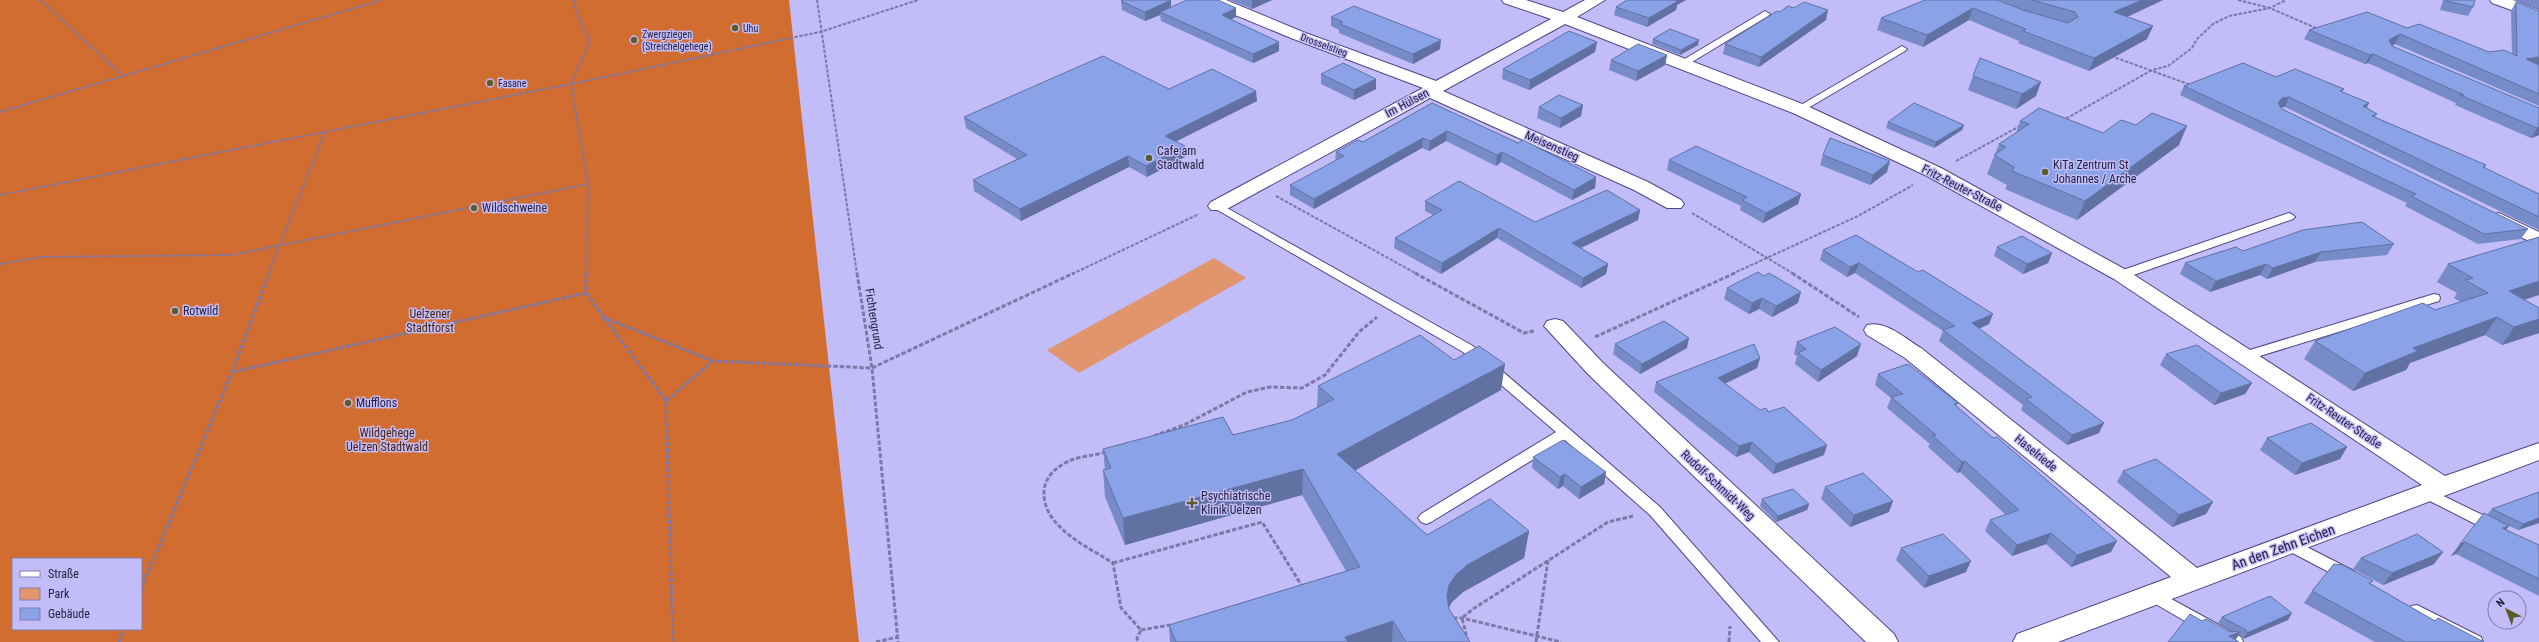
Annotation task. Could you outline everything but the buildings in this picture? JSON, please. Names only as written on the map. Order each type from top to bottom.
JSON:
[{"type":"street","name":"Drosselstieg","points":[[1212,0],[1434,89]]},
{"type":"street","name":"Fritz-Reuter-Straße","points":[[1510,0],[1564,18],[1799,109],[1934,172],[2121,275],[2246,356],[2435,490]]},
{"type":"street","name":"Im Hülsen","points":[[1218,206],[1255,184],[1597,0]]},
{"type":"street","points":[[2498,0],[2539,15]]},
{"type":"street","name":"Meisenstieg","points":[[1434,89],[1641,186],[1674,204]]},
{"type":"street","points":[[2480,210],[2539,240]]},
{"type":"street","name":"Rudolf-Schmidt-Weg","points":[[1555,326],[1596,370],[1884,642]]},
{"type":"street","name":"Haselriede","points":[[1875,330],[1913,353],[2193,580]]},
{"type":"street","name":"An den Zehn Eichen","points":[[2027,642],[2539,451]]},
{"type":"lane","points":[[1683,63],[1765,14]]},
{"type":"lane","points":[[1799,109],[1902,49]]},
{"type":"lane","points":[[1218,206],[1389,306],[1468,349],[1655,511],[1771,642]]},
{"type":"lane","points":[[2121,275],[2289,217]]},
{"type":"lane","points":[[2246,356],[2434,298]]},
{"type":"lane","points":[[1426,518],[1566,433]]},
{"type":"lane","points":[[2435,490],[2507,534]]},
{"type":"lane","points":[[2289,544],[2365,584]]},
{"type":"lane","points":[[2153,595],[2235,642]]},
{"type":"lane","points":[[2406,606],[2475,642]]},
{"type":"path","points":[[40,0],[123,76]]},
{"type":"path","points":[[0,112],[382,0]]},
{"type":"path","points":[[574,0],[575,8],[590,42],[571,84],[588,184],[586,292],[601,316],[666,401],[673,642]]},
{"type":"path","name":"Fichtengrund","points":[[817,0],[820,32],[872,368],[898,642]]},
{"type":"path","points":[[0,195],[571,84],[820,32],[918,0]]},
{"type":"path","points":[[2238,0],[2270,8],[2321,30]]},
{"type":"path","points":[[2104,53],[2172,76],[2198,87]]},
{"type":"path","points":[[142,587],[232,372],[278,247],[325,132]]},
{"type":"path","points":[[0,264],[41,257],[231,255],[278,247],[588,184]]},
{"type":"path","points":[[1255,184],[1524,333],[1555,326]]},
{"type":"path","points":[[1674,204],[1770,258],[1844,306],[1875,330]]},
{"type":"path","points":[[601,316],[713,361],[872,368],[1218,206]]},
{"type":"path","points":[[232,372],[586,292]]},
{"type":"path","points":[[1148,438],[1184,425],[1247,392],[1270,387],[1302,388],[1325,375],[1359,332],[1389,306]]},
{"type":"path","points":[[666,401],[713,361]]},
{"type":"path","points":[[1112,451],[1065,463],[1048,475],[1043,490],[1049,512],[1064,530],[1112,563],[1121,608],[1140,630]]},
{"type":"path","points":[[1462,618],[1548,560],[1608,522],[1655,511]]},
{"type":"path","points":[[1112,563],[1141,557],[1238,526],[1262,522],[1304,589],[1297,591]]},
{"type":"path","points":[[1536,642],[1548,560]]},
{"type":"path","points":[[1445,618],[1462,618],[1561,642]]},
{"type":"path","points":[[1462,618],[1468,642]]},
{"type":"path","points":[[1140,630],[1174,625]]},
{"type":"path","points":[[119,642],[124,630]]},
{"type":"path","points":[[1138,642],[1137,638],[1140,630]]},
{"type":"path","points":[[876,642],[898,637]]},
{"type":"green space","name":"Uelzener Stadtforst","points":[[0,0],[789,0],[859,642],[0,642]]},
{"type":"green space","points":[[1214,258],[1246,278],[1079,373],[1047,350]]},
{"type":"place","name":"Uhu","points":[[735,28]]},
{"type":"place","name":"Zwergziegen (Streichelgehege)","points":[[634,40]]},
{"type":"place","name":"Fasane","points":[[490,83]]},
{"type":"place","name":"Cafe am Stadtwald","points":[[1149,158]]},
{"type":"place","name":"KiTa Zentrum St Johannes / Arche","points":[[2045,172]]},
{"type":"place","name":"Wildschweine","points":[[474,208]]},
{"type":"place","name":"Rotwild","points":[[175,311]]},
{"type":"place","name":"Mufflons","points":[[348,403]]},
{"type":"place","name":"Psychiatrische Klinik Uelzen","points":[[1192,503]]},
{"type":"park label","name":"Wildgehege Uelzen Stadtwald","points":[[387,440]]}]
